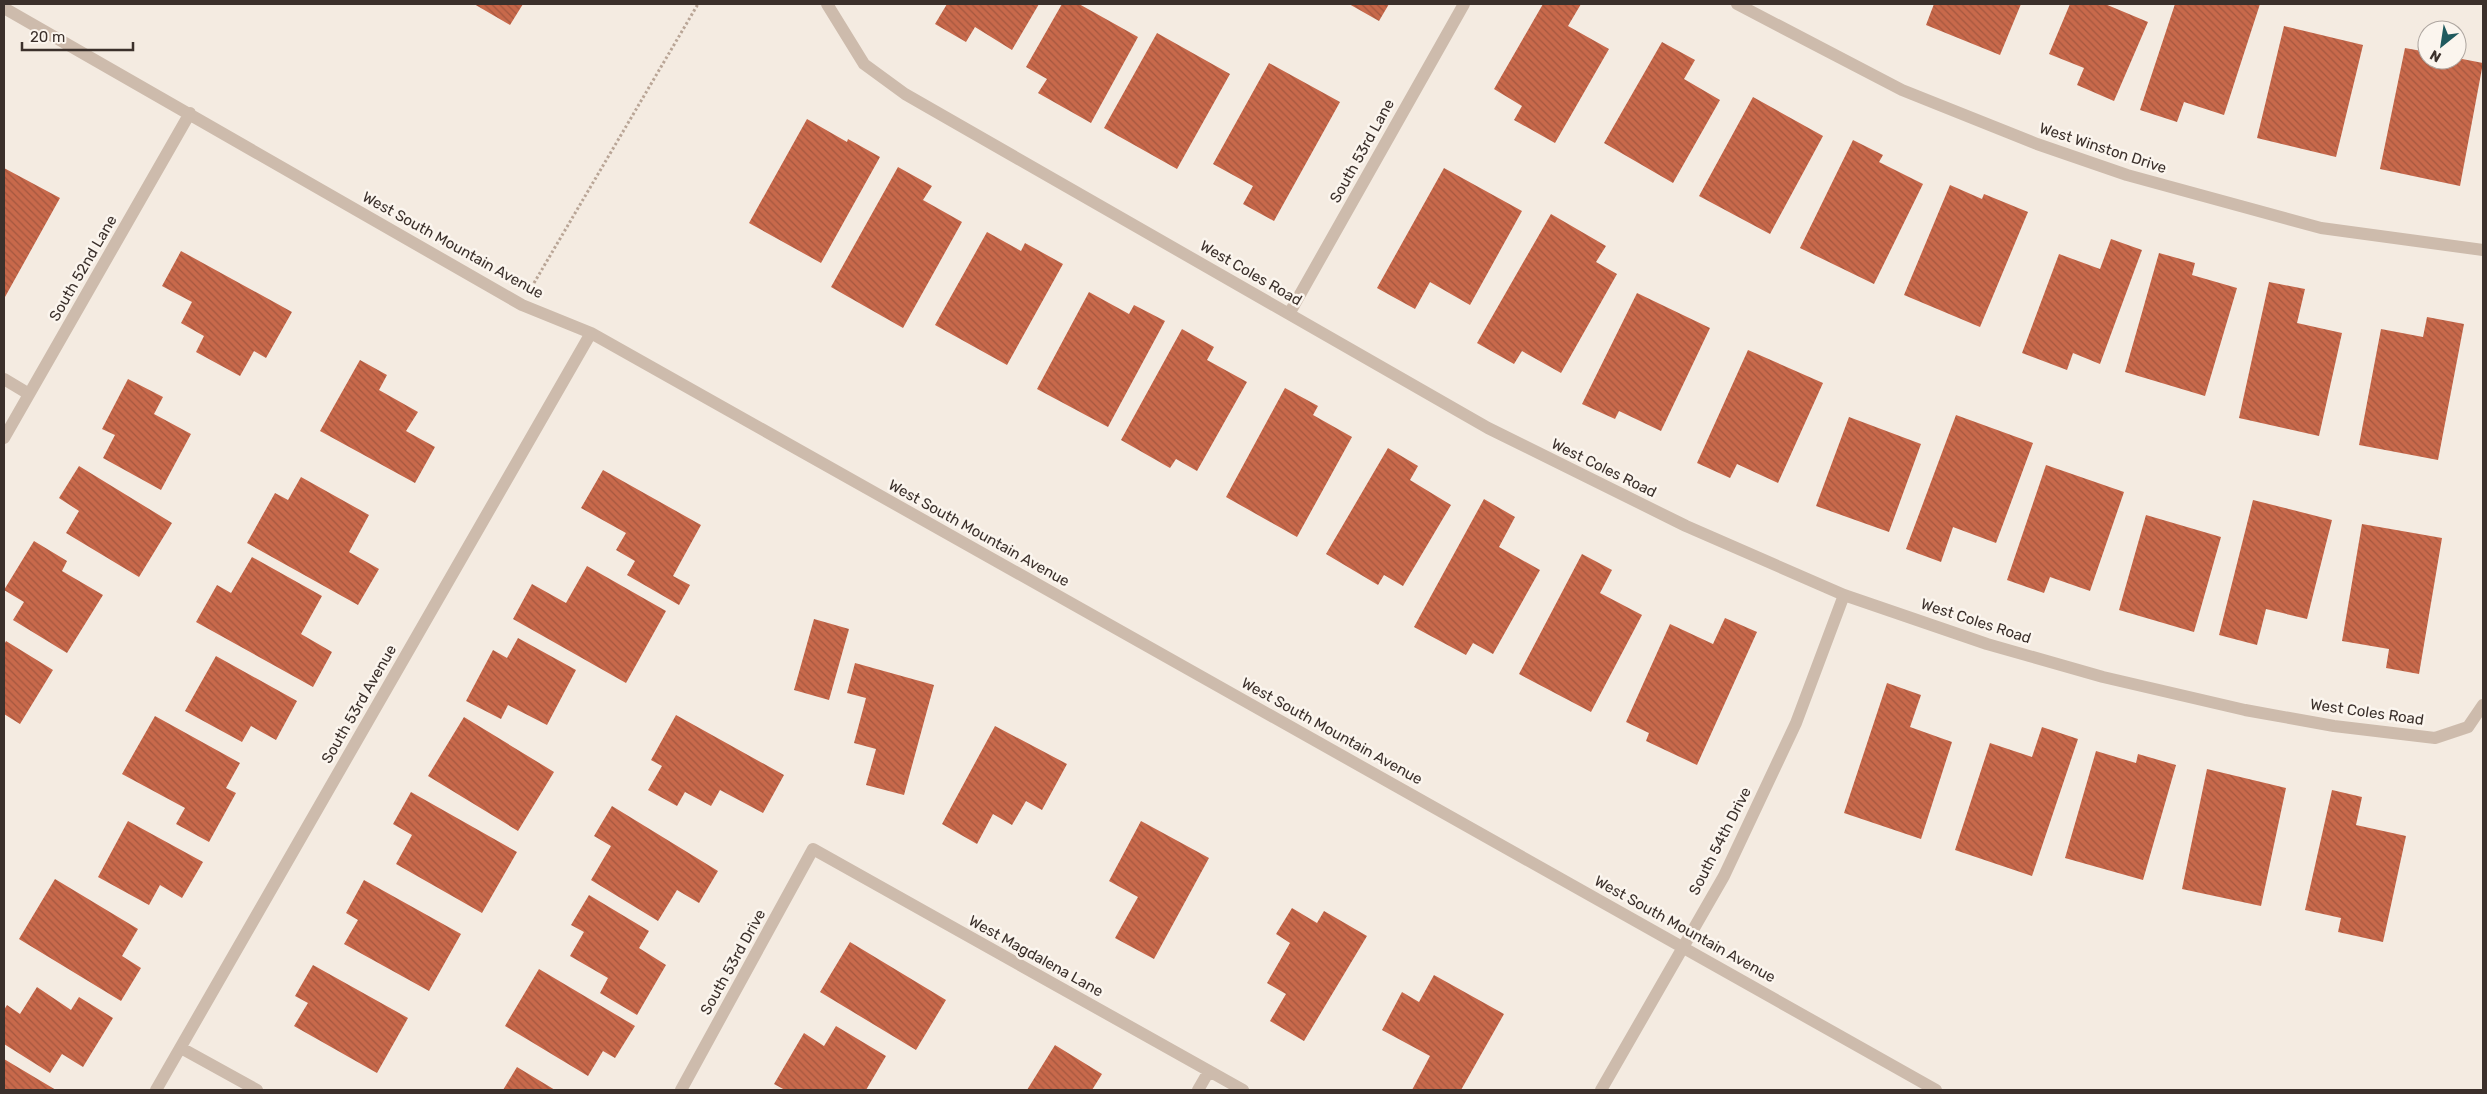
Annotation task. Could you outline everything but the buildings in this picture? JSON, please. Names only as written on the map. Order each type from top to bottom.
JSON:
[{"type":"street","name":"West Coles Road","points":[[827,4],[864,64],[905,94],[1488,428],[1579,475],[1686,526],[1844,594],[1987,644],[2104,677],[2245,710],[2334,726],[2435,738],[2468,727],[2483,705]]},
{"type":"street","name":"South 53rd Lane","points":[[1289,314],[1464,4]]},
{"type":"street","name":"West Winston Drive","points":[[1737,4],[1902,90],[2037,144],[2126,175],[2321,228],[2483,250]]},
{"type":"street","name":"West South Mountain Avenue","points":[[4,8],[522,305],[591,333],[1936,1090]]},
{"type":"street","name":"South 52nd Lane","points":[[4,438],[190,113]]},
{"type":"street","name":"South 53rd Avenue","points":[[156,1090],[591,333]]},
{"type":"street","points":[[4,379],[29,394]]},
{"type":"street","name":"South 54th Drive","points":[[1601,1090],[1724,876],[1796,723],[1844,594]]},
{"type":"street","name":"West Magdalena Lane","points":[[813,850],[1243,1090]]},
{"type":"street","name":"South 53rd Drive","points":[[681,1090],[813,850]]},
{"type":"street","points":[[181,1048],[257,1090]]},
{"type":"street","points":[[1198,1090],[1209,1071]]},
{"type":"path","points":[[522,305],[698,4]]}]
